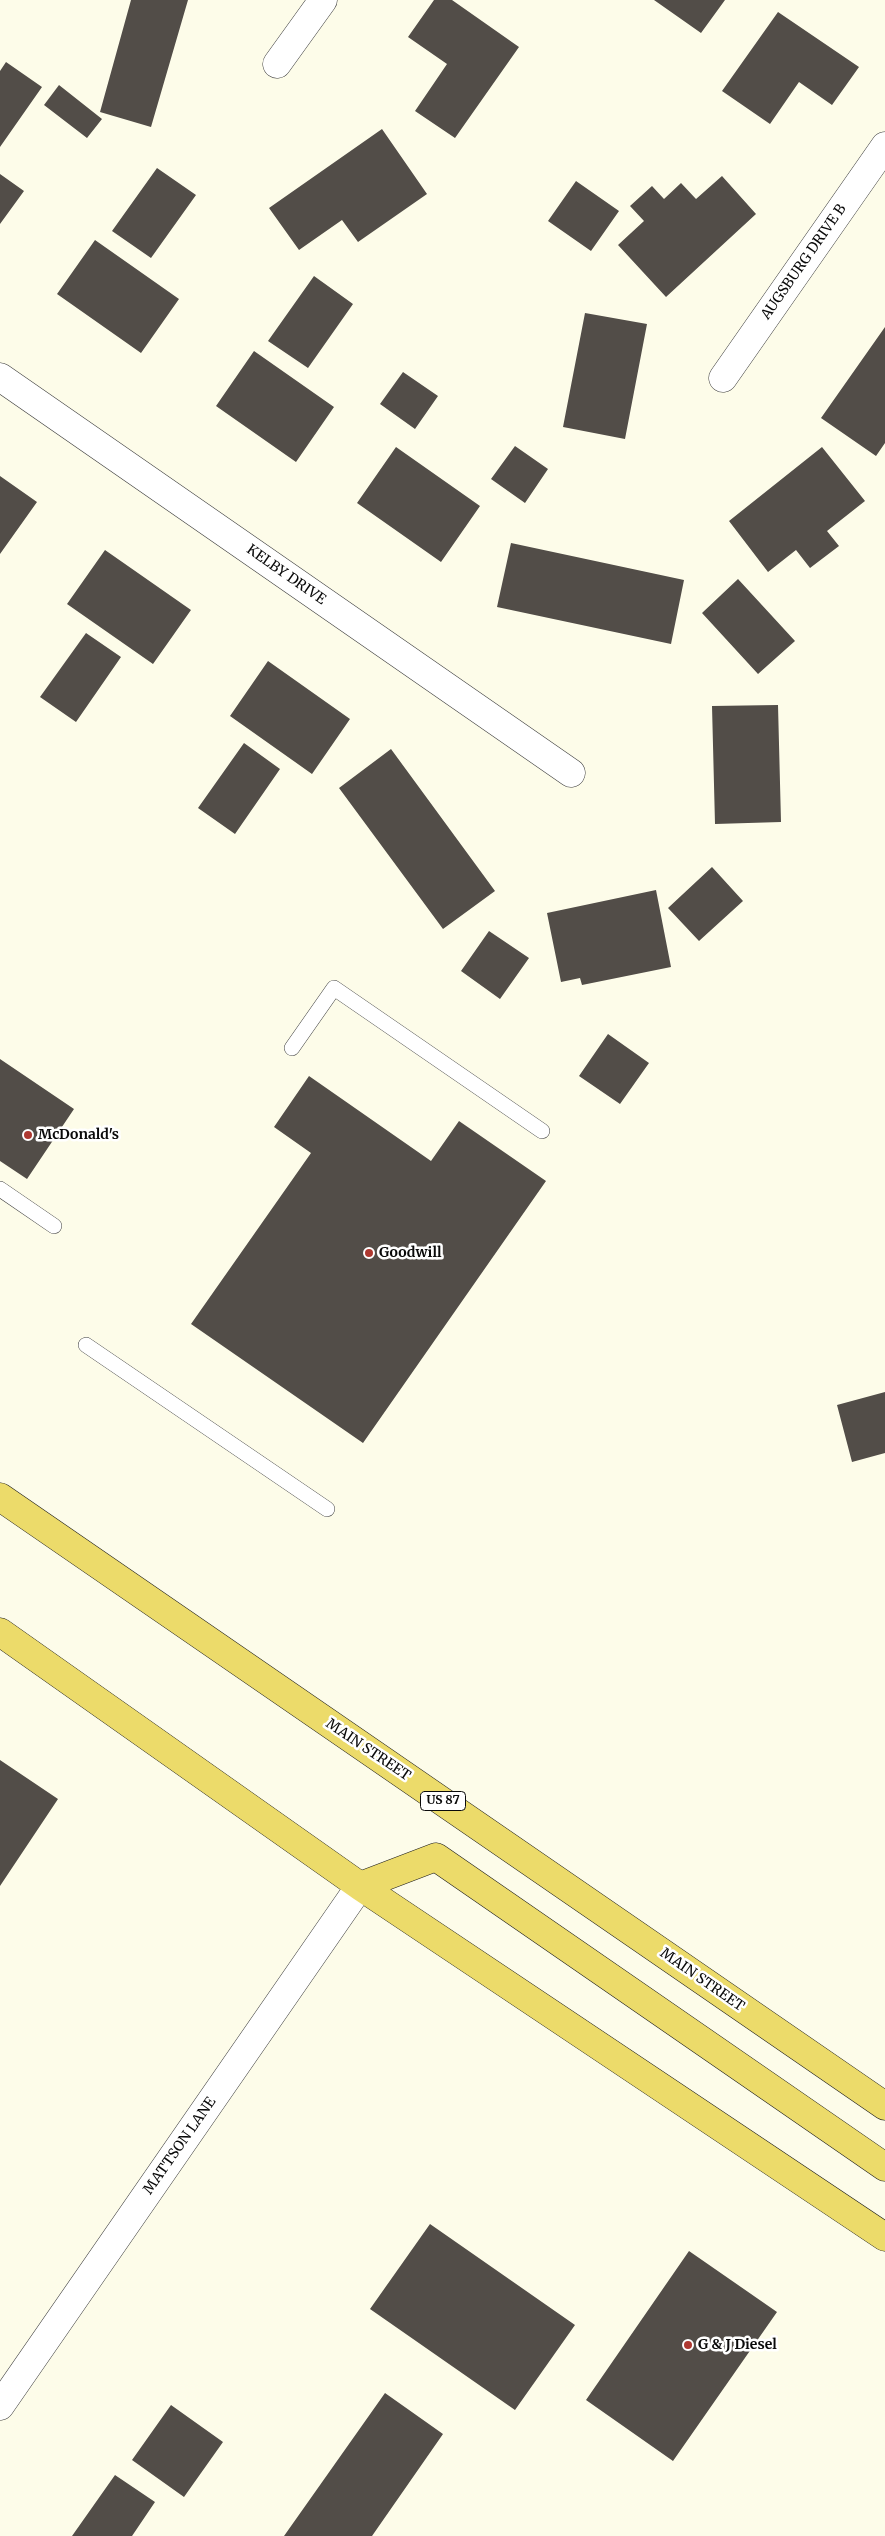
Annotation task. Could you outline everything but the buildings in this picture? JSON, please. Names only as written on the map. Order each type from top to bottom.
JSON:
[{"type":"main road","name":"MAIN STREET","points":[[0,1497],[885,2106]]},
{"type":"main road","points":[[0,1632],[360,1886],[885,2237]]},
{"type":"main road","points":[[360,1886],[436,1857],[885,2167]]},
{"type":"street","points":[[277,64],[323,0]]},
{"type":"street","name":"AUGSBURG DRIVE B","points":[[723,378],[885,146]]},
{"type":"street","name":"KELBY DRIVE","points":[[0,377],[571,773]]},
{"type":"street","name":"MATTSON LANE","points":[[0,2406],[360,1886]]},
{"type":"lane","points":[[292,1048],[334,988],[542,1131]]},
{"type":"lane","points":[[0,1189],[54,1226]]},
{"type":"lane","points":[[86,1345],[327,1509]]},
{"type":"place","name":"McDonald's","points":[[28,1135]]},
{"type":"place","name":"Goodwill","points":[[369,1253]]},
{"type":"place","name":"G & J Diesel","points":[[688,2345]]}]
